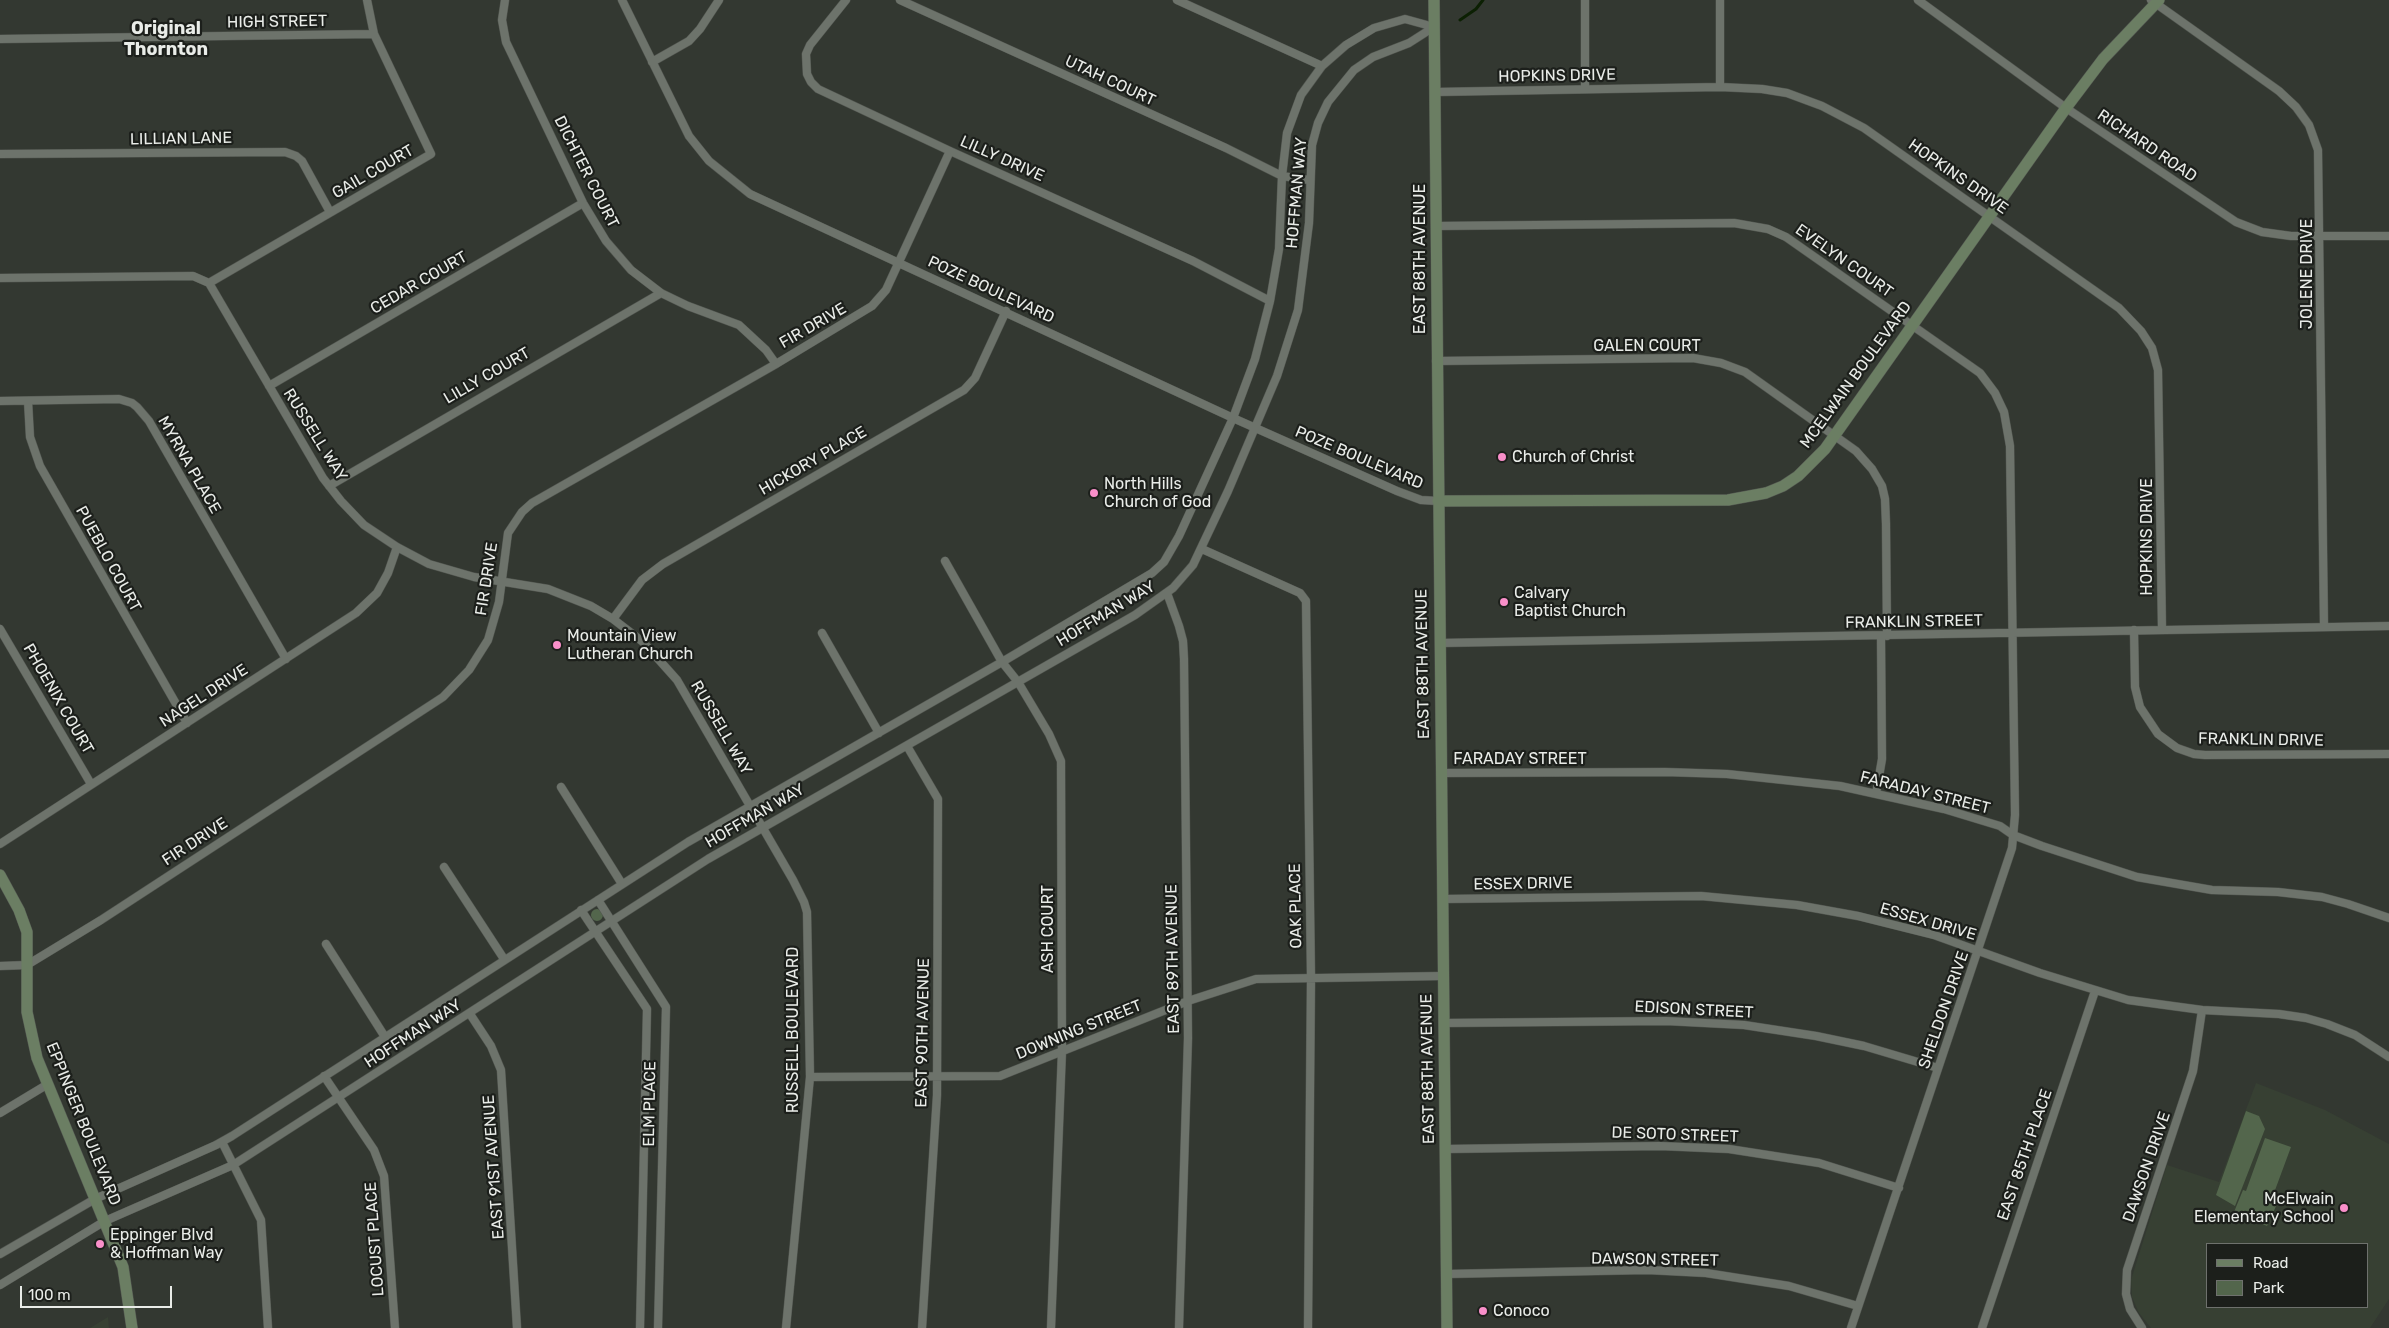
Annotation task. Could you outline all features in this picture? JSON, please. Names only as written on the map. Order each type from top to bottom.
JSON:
[{"type":"street","name":"GAIL COURT","points":[[209,283],[431,154],[374,34],[366,0]]},
{"type":"street","name":"DICHTER COURT","points":[[505,0],[502,20],[506,42],[594,224],[620,259],[661,293],[688,306],[739,325],[766,350],[776,364]]},
{"type":"street","name":"POZE BOULEVARD","points":[[622,0],[689,136],[709,161],[736,185],[766,202],[1006,311],[1233,418],[1397,491],[1421,500],[1438,501]]},
{"type":"street","points":[[652,62],[689,41],[700,29],[719,0]]},
{"type":"street","name":"LILLY DRIVE","points":[[846,0],[810,45],[805,62],[811,82],[818,89],[950,151],[1193,260],[1270,301]]},
{"type":"street","name":"UTAH COURT","points":[[900,0],[1226,148],[1282,176],[1309,180]]},
{"type":"street","points":[[1177,0],[1322,66]]},
{"type":"street","name":"EAST 88TH AVENUE","points":[[1434,0],[1436,361],[1447,1328]]},
{"type":"street","points":[[1585,0],[1585,89]]},
{"type":"street","points":[[1720,0],[1720,87]]},
{"type":"street","name":"RICHARD ROAD","points":[[1918,0],[2066,108],[2231,220],[2250,228],[2276,235],[2320,237],[2389,236]]},
{"type":"street","name":"MCELWAIN BOULEVARD","points":[[1438,501],[1728,500],[1747,498],[1783,486],[1798,476],[1810,466],[1835,436],[2066,108],[2104,59],[2155,1]]},
{"type":"street","name":"JOLENE DRIVE","points":[[2155,1],[2279,90],[2296,107],[2309,125],[2318,150],[2324,627]]},
{"type":"street","name":"HOFFMAN WAY","points":[[0,1254],[95,1199],[222,1142],[622,884],[749,806],[1130,588],[1164,562],[1179,536],[1233,418],[1255,359],[1270,301],[1279,249],[1282,176],[1287,133],[1301,95],[1322,66],[1346,44],[1374,28],[1405,20],[1434,27]]},
{"type":"street","name":"HOFFMAN WAY","points":[[0,1285],[105,1221],[233,1165],[708,859],[1135,615],[1167,593],[1187,574],[1202,550],[1277,376],[1298,310],[1309,223],[1309,180],[1312,145],[1318,123],[1328,102],[1354,70],[1373,57],[1409,43],[1434,27]]},
{"type":"street","name":"HIGH STREET","points":[[0,39],[374,34]]},
{"type":"street","name":"HOPKINS DRIVE","points":[[1435,92],[1720,87],[1762,89],[1787,93],[1846,118],[1990,216],[2120,308],[2142,331],[2156,357],[2160,389],[2162,630]]},
{"type":"street","name":"FIR DRIVE","points":[[0,966],[26,965],[101,920],[443,698],[469,670],[488,640],[496,616],[508,534],[515,520],[532,503],[776,364],[872,306],[886,290],[950,151]]},
{"type":"street","name":"LILLIAN LANE","points":[[0,154],[285,152],[296,156],[302,162],[330,212]]},
{"type":"street","name":"CEDAR COURT","points":[[269,386],[583,203]]},
{"type":"street","name":"EVELYN COURT","points":[[1436,226],[1747,224],[1768,229],[1786,237],[1980,373],[1995,394],[2004,412],[2010,446],[2011,633]]},
{"type":"street","points":[[0,278],[192,276],[209,283]]},
{"type":"street","name":"RUSSELL WAY","points":[[209,283],[217,292],[269,386],[329,486],[364,524],[397,547],[429,564],[450,571],[537,586],[571,597],[613,619],[644,642],[677,680],[749,806]]},
{"type":"street","name":"LILLY COURT","points":[[329,486],[661,293]]},
{"type":"street","name":"HICKORY PLACE","points":[[613,619],[642,580],[654,570],[964,390],[974,378],[1006,311]]},
{"type":"street","name":"GALEN COURT","points":[[1436,361],[1693,358],[1709,360],[1745,372],[1856,451],[1867,462],[1882,486],[1885,499],[1882,759],[1876,794]]},
{"type":"street","name":"MYRNA PLACE","points":[[0,401],[119,399],[132,403],[137,407],[148,421],[286,659]]},
{"type":"street","name":"PUEBLO COURT","points":[[28,401],[30,437],[40,466],[186,723]]},
{"type":"street","name":"NAGEL DRIVE","points":[[0,844],[337,626],[368,603],[377,593],[388,573],[397,547]]},
{"type":"street","name":"OAK PLACE","points":[[1202,550],[1300,592],[1306,601],[1310,978],[1308,1328]]},
{"type":"street","name":"ASH COURT","points":[[945,561],[1002,662],[1018,682],[1056,746],[1061,761],[1062,1051],[1051,1328]]},
{"type":"street","name":"EAST 89TH AVENUE","points":[[1167,593],[1183,641],[1188,1001],[1179,1328]]},
{"type":"street","name":"FRANKLIN STREET","points":[[1440,643],[1884,637],[2134,630],[2389,626]]},
{"type":"street","name":"PHOENIX COURT","points":[[0,629],[91,784]]},
{"type":"street","name":"FRANKLIN DRIVE","points":[[2134,630],[2135,687],[2140,707],[2158,734],[2177,748],[2205,755],[2389,754]]},
{"type":"street","points":[[822,633],[879,733]]},
{"type":"street","name":"SHELDON DRIVE","points":[[1851,1328],[2008,863],[2013,835],[2011,633]]},
{"type":"street","name":"EAST 90TH AVENUE","points":[[907,746],[938,800],[937,1077],[922,1328]]},
{"type":"street","name":"FARADAY STREET","points":[[1441,773],[1665,772],[1789,779],[1876,794],[1954,812],[2000,826],[2013,835],[2099,866],[2146,880],[2212,890],[2278,892],[2322,898],[2348,904],[2389,918]]},
{"type":"street","points":[[561,787],[622,884]]},
{"type":"street","name":"RUSSELL BOULEVARD","points":[[749,806],[793,880],[807,912],[810,1077],[786,1328]]},
{"type":"street","points":[[444,867],[504,959]]},
{"type":"street","name":"EPPINGER BOULEVARD","points":[[0,875],[19,910],[27,932],[27,1012],[31,1037],[48,1084],[123,1267],[132,1328]]},
{"type":"street","name":"ESSEX DRIVE","points":[[1442,899],[1702,896],[1797,905],[1858,916],[1934,936],[2095,991],[2150,1004],[2202,1010],[2279,1014],[2306,1018],[2355,1035],[2389,1057]]},
{"type":"street","name":"ELM PLACE","points":[[598,900],[666,1007],[658,1328]]},
{"type":"street","name":"ELM PLACE","points":[[582,910],[647,1009],[640,1328]]},
{"type":"street","points":[[326,944],[384,1037]]},
{"type":"street","name":"DOWNING STREET","points":[[810,1077],[1000,1076],[1188,1001],[1256,979],[1443,976]]},
{"type":"street","name":"EAST 85TH PLACE","points":[[1982,1328],[2095,991]]},
{"type":"street","name":"DAWSON DRIVE","points":[[2142,1328],[2130,1309],[2126,1294],[2127,1270],[2193,1071],[2202,1010]]},
{"type":"street","name":"EAST 91ST AVENUE","points":[[470,1014],[491,1046],[501,1070],[517,1328]]},
{"type":"street","name":"EDISON STREET","points":[[1444,1023],[1666,1021],[1744,1025],[1826,1038],[1938,1068]]},
{"type":"street","name":"LOCUST PLACE","points":[[324,1076],[374,1150],[384,1176],[395,1328]]},
{"type":"street","points":[[0,1113],[48,1084]]},
{"type":"street","points":[[222,1142],[256,1207],[261,1223],[268,1328]]},
{"type":"street","name":"DE SOTO STREET","points":[[1445,1149],[1660,1146],[1729,1149],[1819,1163],[1899,1188]]},
{"type":"street","name":"DAWSON STREET","points":[[1446,1274],[1647,1270],[1706,1273],[1789,1286],[1858,1306]]},
{"type":"shaded area","points":[[2256,1083],[2325,1110],[2389,1144],[2389,1299],[2370,1328],[2151,1328],[2139,1313],[2132,1297],[2131,1280],[2167,1165],[2219,1182]]},
{"type":"shaded area","points":[[108,1317],[109,1328],[90,1328]]},
{"type":"green space","points":[[595,909],[599,909],[603,915],[599,921],[595,921],[591,917],[591,913]]},
{"type":"green space","points":[[2246,1111],[2259,1116],[2265,1129],[2235,1206],[2216,1195]]},
{"type":"green space","points":[[2265,1138],[2291,1147],[2271,1201],[2277,1204],[2267,1226],[2234,1212],[2243,1190],[2246,1191]]},
{"type":"waterway","points":[[1460,20],[1476,9],[1483,0]]},
{"type":"place","name":"Church of Christ","points":[[1502,457]]},
{"type":"place","name":"North Hills Church of God","points":[[1094,493]]},
{"type":"place","name":"Calvary Baptist Church","points":[[1504,602]]},
{"type":"place","name":"Mountain View Lutheran Church","points":[[557,645]]},
{"type":"place","name":"McElwain Elementary School","points":[[2344,1208]]},
{"type":"place","name":"Eppinger Blvd & Hoffman Way","points":[[100,1244]]},
{"type":"place","name":"Conoco","points":[[1483,1311]]},
{"type":"district","name":"Original Thornton","points":[[166,39]]}]
